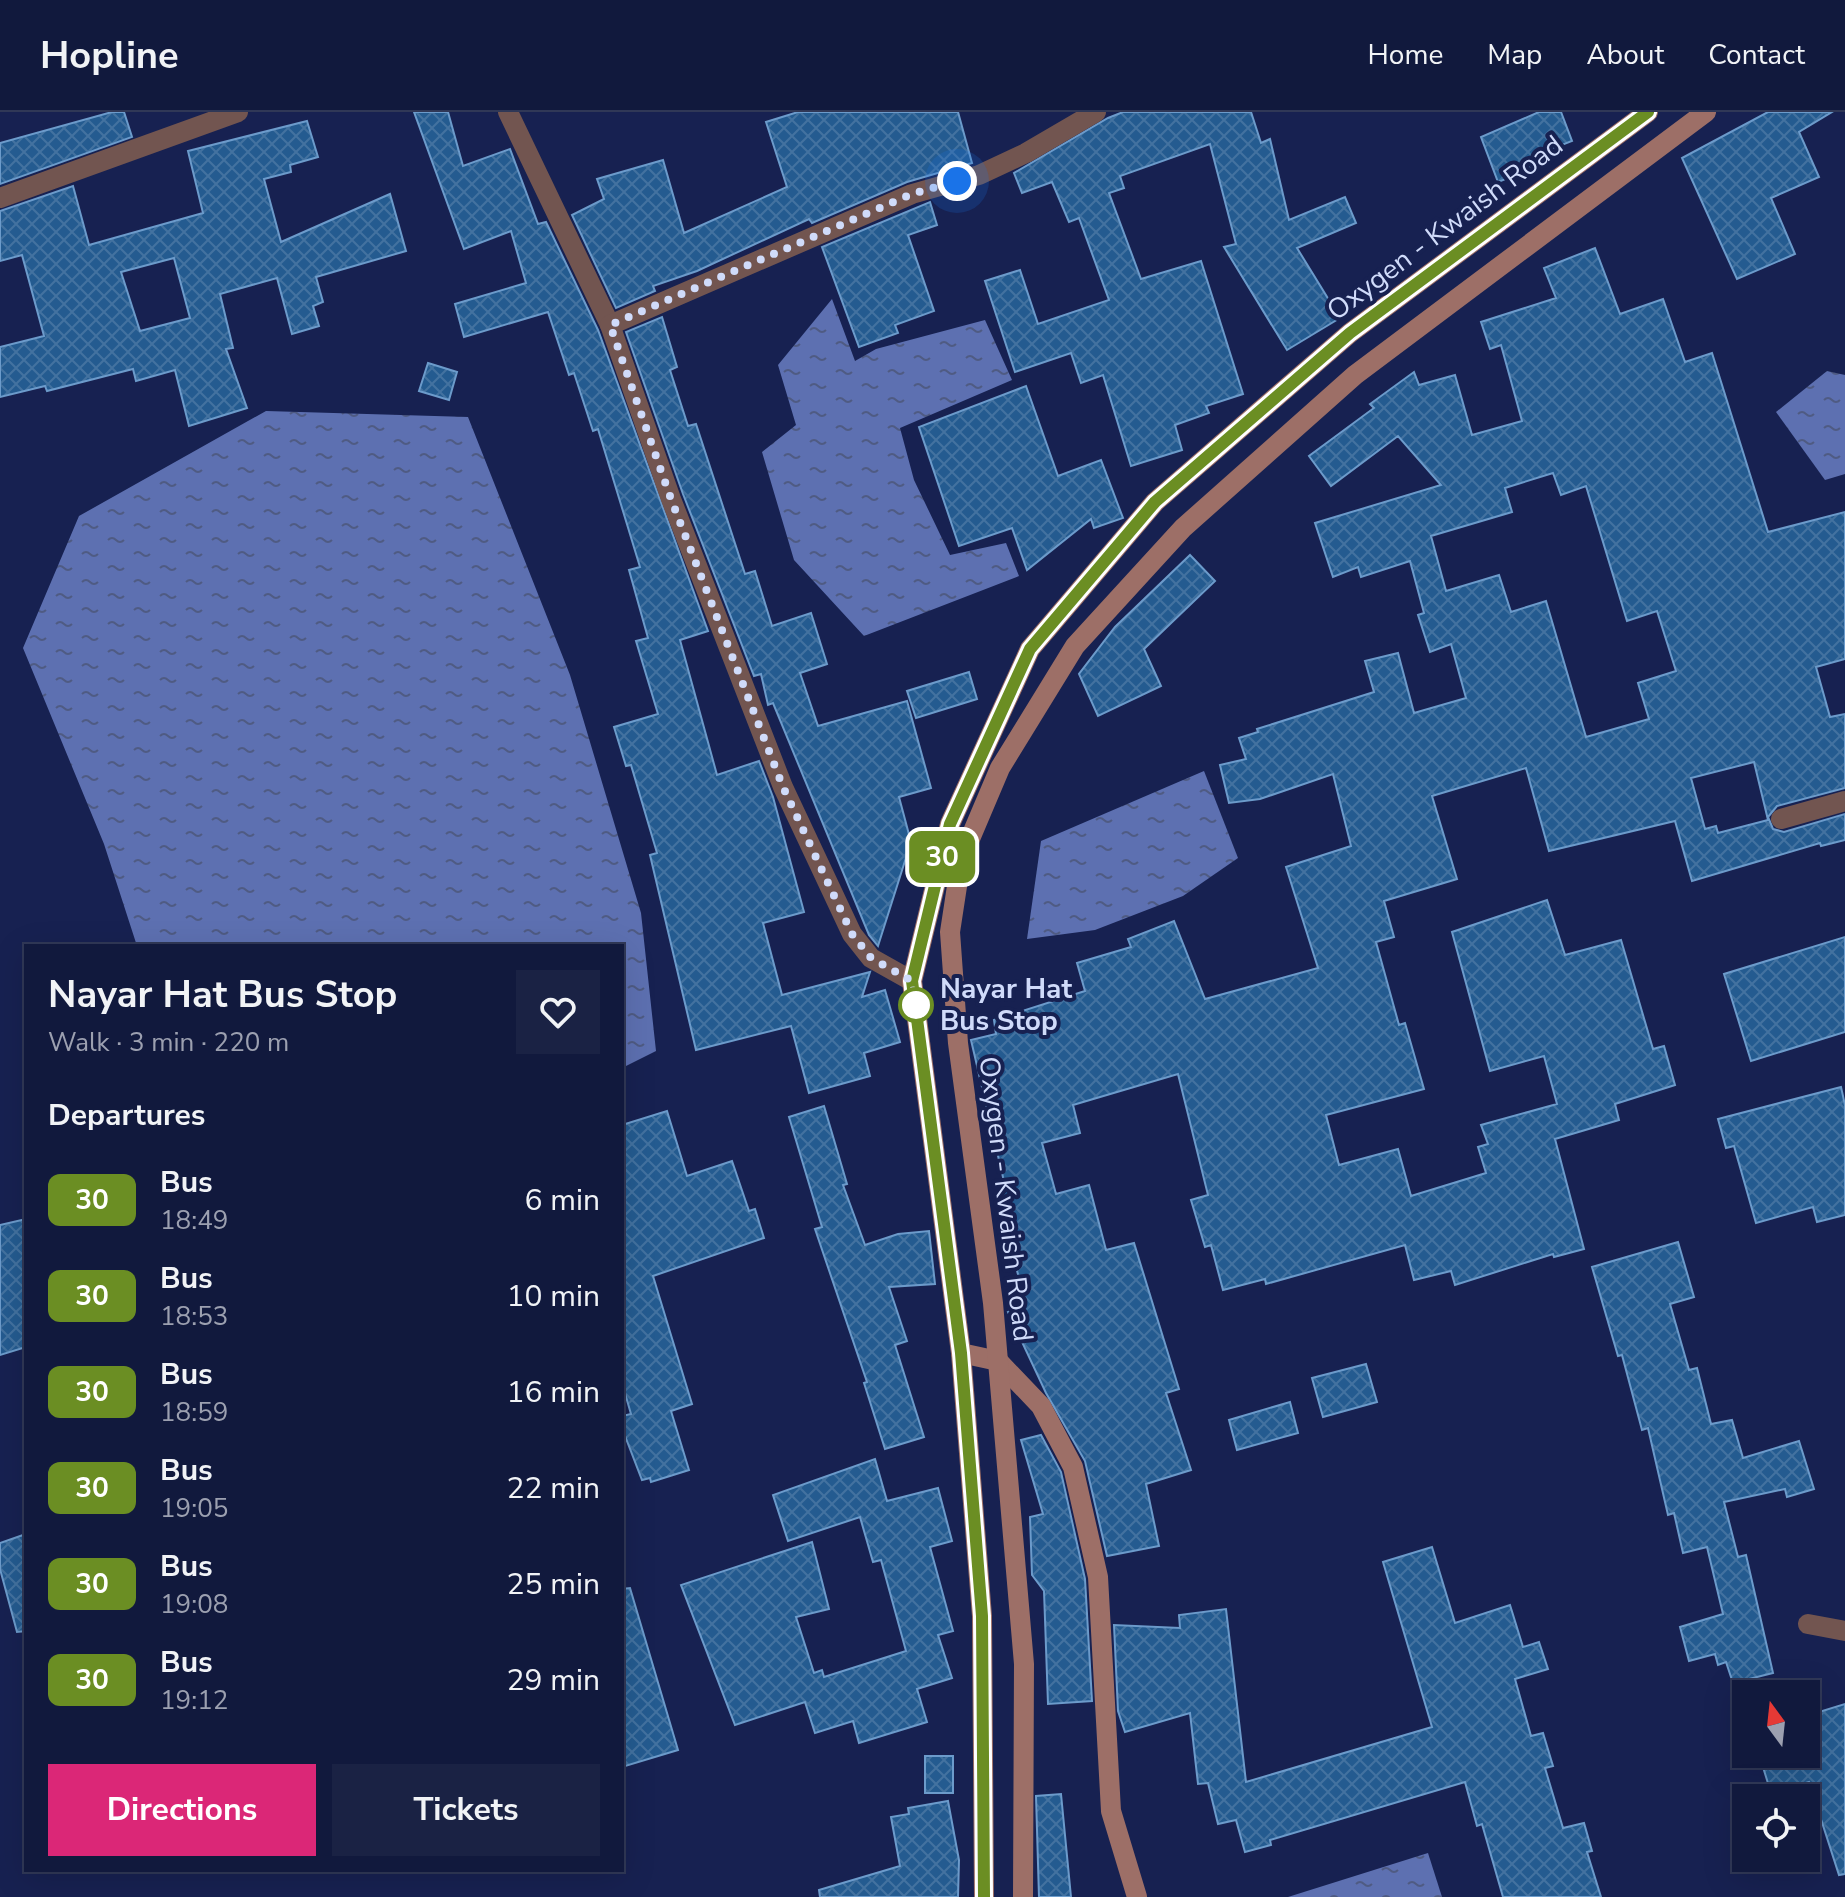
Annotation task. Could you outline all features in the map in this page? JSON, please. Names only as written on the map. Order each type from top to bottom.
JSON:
[{"type":"main road","name":"Oxygen - Kwaish Road","points":[[984,1897],[982,1616],[961,1353],[912,981],[950,824],[1030,649],[1155,502],[1350,333],[1648,112]]},
{"type":"main road","name":"Oxygen - Kwaish Road","points":[[1023,1897],[1024,1664],[998,1361],[958,1043],[950,932],[961,860],[1000,768],[1075,646],[1183,528],[1355,375],[1706,112]]},
{"type":"main road","points":[[961,1353],[998,1361],[1041,1406],[1073,1467],[1098,1577],[1111,1811],[1137,1897]]},
{"type":"street","points":[[0,198],[238,112]]},
{"type":"street","points":[[508,112],[610,325],[682,526],[783,787],[852,934],[871,958],[912,981]]},
{"type":"street","points":[[610,325],[912,194],[979,175],[1026,153],[1096,112]]},
{"type":"street","points":[[1781,819],[1845,801]]},
{"type":"street","points":[[1808,1624],[1845,1631]]},
{"type":"water","points":[[832,299],[855,361],[876,349],[985,320],[1012,380],[900,428],[914,480],[950,555],[1006,543],[1019,576],[864,636],[794,560],[762,452],[796,425],[778,365]]},
{"type":"water","points":[[1827,371],[1845,375],[1845,474],[1825,480],[1776,412]]},
{"type":"water","points":[[266,411],[468,417],[570,675],[641,913],[656,1051],[624,1067],[624,944],[136,944],[104,844],[23,648],[79,516]]},
{"type":"water","points":[[1204,771],[1238,858],[1183,896],[1095,930],[1027,939],[1041,841]]},
{"type":"water","points":[[1428,1853],[1442,1897],[1288,1897]]},
{"type":"building","points":[[112,112],[124,112],[132,137],[0,184],[0,143]]},
{"type":"building","points":[[414,112],[448,112],[463,166],[510,149],[538,224],[546,222],[598,330],[708,631],[680,640],[717,775],[759,761],[773,797],[804,912],[763,923],[782,995],[870,972],[862,997],[885,990],[900,1042],[864,1053],[870,1076],[809,1093],[791,1026],[696,1050],[650,855],[657,853],[631,765],[626,766],[614,727],[658,714],[636,641],[648,638],[629,570],[640,567],[598,429],[593,431],[574,373],[569,375],[548,312],[464,337],[455,304],[526,283],[511,231],[464,249]]},
{"type":"building","points":[[798,112],[958,112],[972,163],[907,182],[812,223],[809,219],[697,271],[653,286],[655,291],[616,308],[572,215],[604,199],[597,179],[663,160],[684,233],[787,187],[766,122]]},
{"type":"building","points":[[1123,112],[1251,112],[1261,143],[1270,139],[1289,220],[1345,197],[1356,223],[1297,248],[1340,318],[1287,350],[1224,247],[1236,244],[1210,144],[1120,176],[1124,188],[1109,193],[1141,279],[1201,261],[1243,394],[1206,406],[1209,413],[1175,425],[1182,450],[1131,466],[1103,375],[1081,383],[1071,353],[1015,372],[985,281],[1020,270],[1038,324],[1109,300],[1079,218],[1069,222],[1052,182],[1022,193],[1014,173]]},
{"type":"building","points":[[1539,112],[1561,112],[1572,141],[1528,158],[1532,169],[1498,182],[1481,137]]},
{"type":"building","points":[[1768,112],[1832,112],[1799,132],[1819,177],[1771,198],[1795,254],[1737,279],[1682,158]]},
{"type":"building","points":[[307,121],[318,157],[290,165],[291,172],[264,179],[281,242],[390,194],[406,251],[316,277],[323,302],[313,306],[319,326],[292,334],[277,278],[220,294],[233,348],[226,349],[247,408],[189,426],[175,370],[136,381],[133,369],[47,391],[45,386],[0,397],[0,347],[44,336],[22,255],[0,261],[0,211],[73,186],[89,245],[203,213],[188,151]],"holes":[[[174,258],[190,318],[140,331],[121,272]]]},
{"type":"building","points":[[930,202],[937,225],[908,235],[934,311],[895,325],[898,333],[859,347],[822,247]]},
{"type":"building","points":[[1595,248],[1620,314],[1663,299],[1685,362],[1712,353],[1768,532],[1845,512],[1845,659],[1816,667],[1830,717],[1845,714],[1845,788],[1777,806],[1768,817],[1773,829],[1784,832],[1845,814],[1845,840],[1821,846],[1820,843],[1692,881],[1675,821],[1549,851],[1526,768],[1432,796],[1457,879],[1384,901],[1394,937],[1376,942],[1399,1025],[1405,1023],[1424,1089],[1326,1115],[1339,1165],[1398,1149],[1411,1196],[1486,1173],[1478,1147],[1488,1144],[1481,1125],[1557,1104],[1544,1056],[1490,1071],[1452,932],[1547,900],[1565,955],[1621,940],[1653,1049],[1664,1046],[1675,1085],[1615,1104],[1619,1120],[1555,1139],[1584,1249],[1554,1257],[1553,1254],[1455,1285],[1451,1271],[1414,1280],[1405,1245],[1266,1284],[1265,1279],[1223,1290],[1211,1245],[1205,1247],[1191,1200],[1208,1195],[1178,1074],[1073,1105],[1080,1133],[1042,1143],[1056,1194],[1089,1185],[1106,1250],[1134,1243],[1179,1389],[1166,1393],[1191,1470],[1146,1484],[1159,1546],[1107,1556],[1085,1461],[1046,1393],[1008,1312],[1026,1304],[996,1193],[1006,1190],[971,1040],[996,1034],[994,1020],[1085,991],[1077,963],[1131,947],[1128,939],[1174,921],[1205,999],[1318,968],[1286,867],[1351,846],[1333,774],[1260,799],[1229,803],[1220,765],[1246,759],[1239,738],[1258,732],[1257,729],[1374,692],[1365,661],[1398,653],[1414,713],[1466,698],[1451,644],[1430,652],[1418,615],[1424,613],[1410,561],[1361,577],[1358,567],[1333,577],[1315,523],[1441,485],[1398,436],[1331,486],[1309,456],[1374,408],[1370,404],[1414,372],[1419,385],[1455,375],[1472,435],[1522,421],[1501,345],[1490,349],[1481,322],[1556,298],[1544,268]],"holes":[[[1553,473],[1561,495],[1586,486],[1627,621],[1657,611],[1676,671],[1638,683],[1649,719],[1586,737],[1546,601],[1511,612],[1499,575],[1446,591],[1431,536],[1512,512],[1505,488]],[[1754,762],[1768,820],[1718,833],[1716,826],[1705,829],[1691,778]]]},
{"type":"building","points":[[662,317],[677,367],[670,370],[688,426],[696,424],[745,574],[755,571],[772,626],[811,613],[827,664],[800,673],[818,726],[907,701],[931,788],[899,797],[911,842],[878,946],[869,935],[773,703],[768,705],[761,674],[754,676],[683,494],[626,332]]},
{"type":"building","points":[[428,363],[457,372],[449,400],[419,391]]},
{"type":"building","points":[[1026,386],[1058,476],[1101,460],[1123,518],[1094,528],[1091,519],[1027,570],[1012,528],[959,546],[919,427]]},
{"type":"building","points":[[1190,555],[1215,581],[1144,649],[1161,686],[1098,716],[1079,674],[1115,627]]},
{"type":"building","points":[[969,672],[977,699],[916,718],[907,691]]},
{"type":"building","points":[[1845,937],[1845,1032],[1751,1061],[1724,974]]},
{"type":"building","points":[[1841,1087],[1845,1105],[1845,1215],[1817,1222],[1813,1207],[1756,1223],[1734,1146],[1726,1148],[1718,1119]]},
{"type":"building","points":[[824,1106],[847,1184],[843,1185],[865,1245],[898,1234],[929,1231],[935,1284],[889,1287],[907,1341],[895,1345],[924,1437],[885,1449],[864,1383],[867,1382],[815,1229],[822,1227],[789,1117]]},
{"type":"building","points":[[667,1111],[687,1176],[732,1161],[749,1211],[755,1209],[764,1238],[653,1276],[692,1404],[671,1411],[689,1470],[651,1482],[650,1478],[642,1480],[624,1433],[624,1416],[631,1414],[624,1390],[624,1124]]},
{"type":"building","points":[[24,1219],[24,1348],[0,1355],[0,1225]]},
{"type":"building","points":[[1678,1242],[1694,1297],[1670,1304],[1689,1370],[1697,1368],[1711,1424],[1732,1420],[1743,1458],[1799,1441],[1814,1489],[1787,1497],[1785,1489],[1724,1502],[1738,1557],[1746,1555],[1773,1673],[1732,1680],[1726,1662],[1718,1665],[1715,1654],[1689,1661],[1680,1627],[1723,1614],[1707,1547],[1683,1553],[1674,1513],[1668,1515],[1648,1428],[1642,1430],[1622,1355],[1618,1356],[1592,1267]]},
{"type":"building","points":[[1366,1364],[1377,1402],[1323,1417],[1312,1378]]},
{"type":"building","points":[[1290,1402],[1298,1433],[1237,1450],[1229,1420]]},
{"type":"building","points":[[1041,1435],[1061,1472],[1085,1579],[1092,1701],[1048,1704],[1044,1591],[1032,1575],[1030,1517],[1043,1514],[1021,1440]]},
{"type":"building","points":[[875,1459],[887,1501],[938,1488],[952,1541],[930,1547],[953,1631],[938,1635],[952,1678],[917,1689],[927,1722],[859,1743],[853,1721],[815,1733],[805,1702],[735,1725],[681,1585],[812,1542],[829,1609],[796,1617],[814,1673],[822,1670],[824,1677],[906,1651],[881,1560],[873,1562],[860,1517],[788,1541],[773,1495]]},
{"type":"building","points":[[24,1535],[24,1631],[17,1632],[0,1569],[0,1543]]},
{"type":"building","points":[[1432,1547],[1455,1623],[1510,1605],[1523,1647],[1539,1642],[1548,1669],[1515,1679],[1531,1736],[1543,1733],[1553,1766],[1545,1768],[1563,1828],[1584,1823],[1592,1851],[1587,1852],[1601,1897],[1503,1897],[1482,1824],[1477,1826],[1465,1782],[1270,1840],[1271,1845],[1245,1852],[1236,1820],[1218,1824],[1208,1783],[1198,1784],[1190,1713],[1125,1732],[1118,1711],[1114,1625],[1180,1628],[1179,1615],[1226,1609],[1246,1782],[1432,1727],[1383,1562]]},
{"type":"building","points":[[630,1588],[678,1750],[624,1766],[624,1589]]},
{"type":"building","points":[[1845,1704],[1845,1874],[1839,1875],[1820,1816],[1820,1784],[1768,1784],[1763,1768],[1820,1768],[1820,1712]]},
{"type":"building","points":[[925,1756],[953,1756],[953,1793],[925,1793]]},
{"type":"building","points":[[1061,1794],[1071,1897],[1039,1897],[1036,1796]]},
{"type":"building","points":[[948,1801],[959,1860],[958,1897],[820,1897],[819,1890],[900,1866],[891,1817],[909,1814],[908,1808]]},
{"type":"bus line","name":"30","points":[[984,1897],[982,1616],[961,1353],[912,981],[950,824],[1030,649],[1155,502],[1350,333],[1648,112]]},
{"type":"place","name":"Nayar Hat Bus Stop","points":[[916,1005]]},
{"type":"route","points":[[916,1005],[916,1012],[912,981],[871,958],[852,934],[783,787],[671,499],[610,325],[912,194],[957,181]]}]
